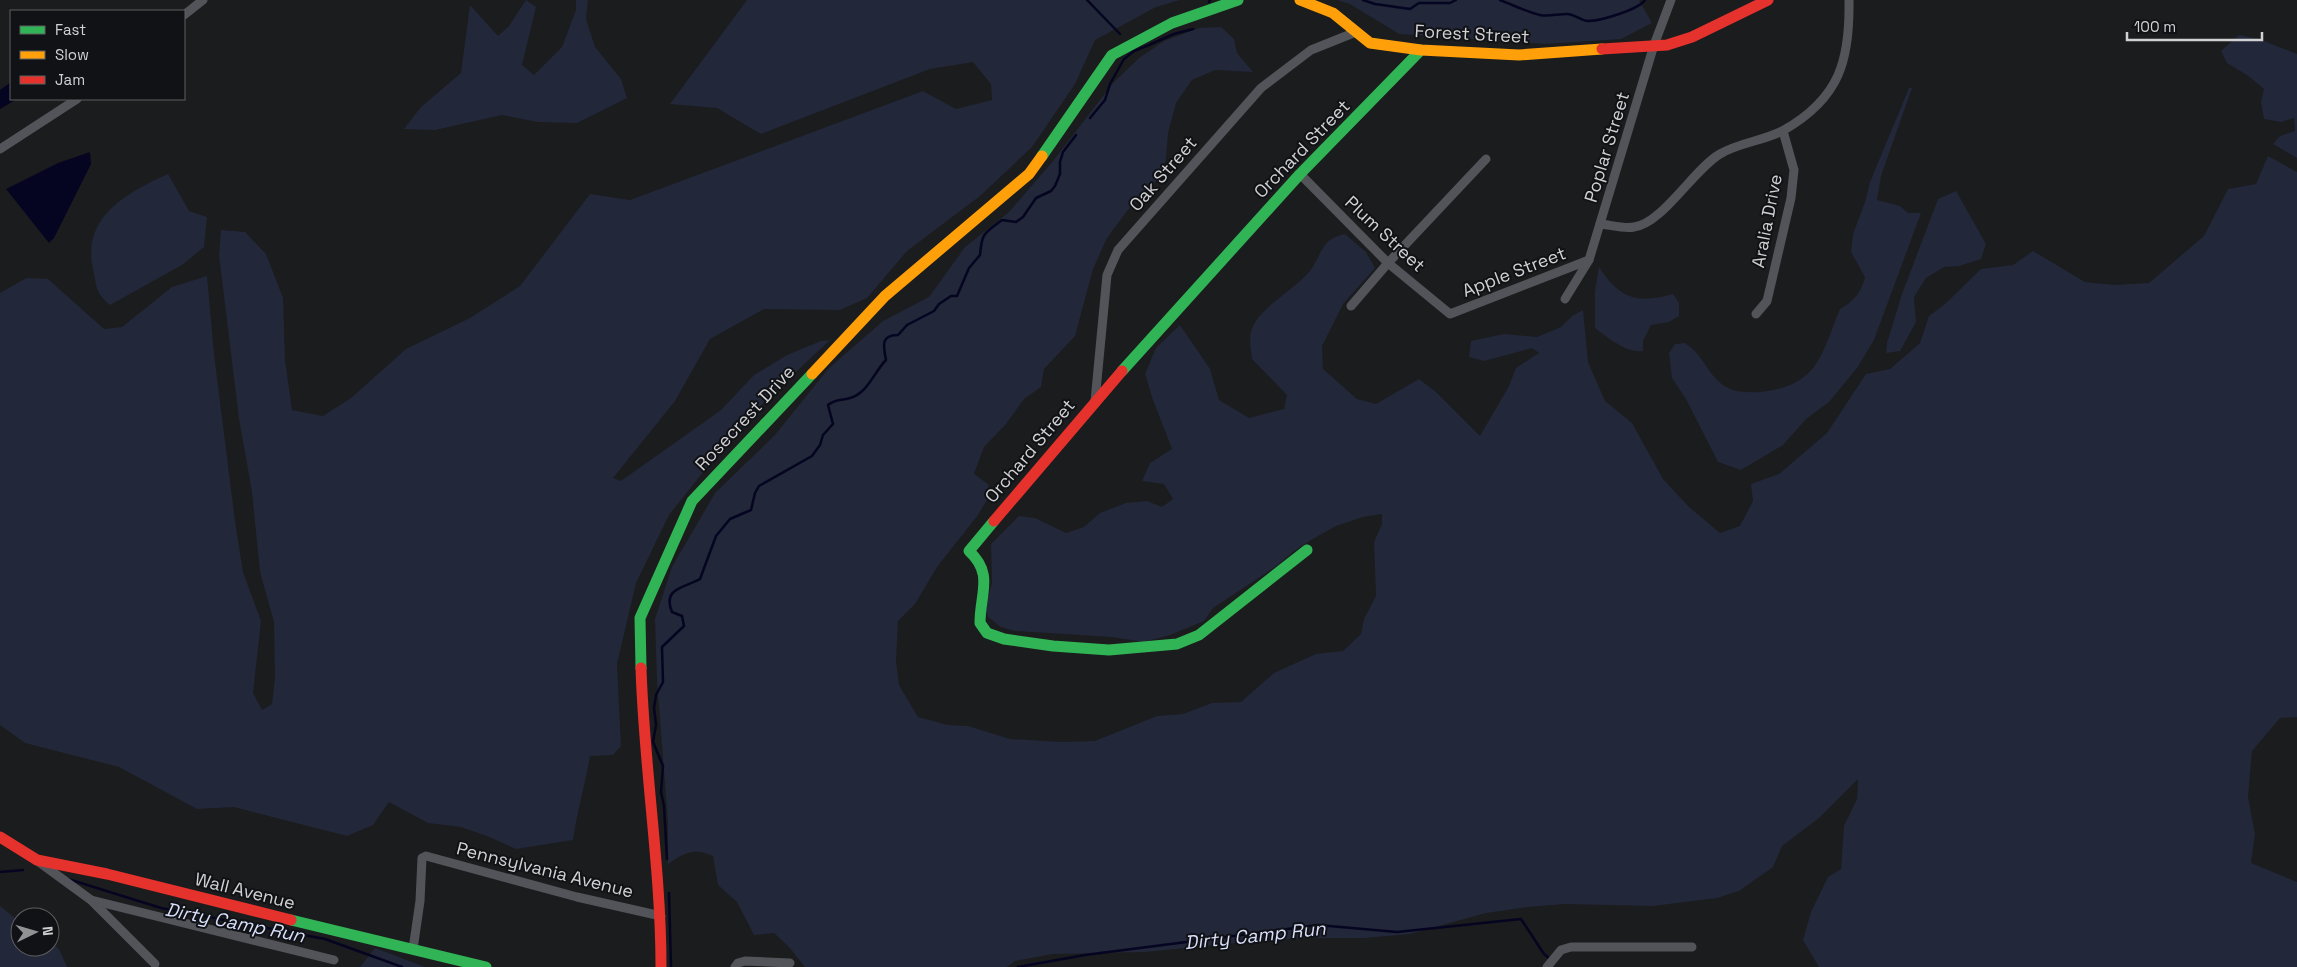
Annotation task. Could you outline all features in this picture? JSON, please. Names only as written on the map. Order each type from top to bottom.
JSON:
[{"type":"street","points":[[185,14],[203,0]]},
{"type":"street","name":"Rosecrest Drive","points":[[661,967],[661,916],[655,834],[643,720],[640,618],[692,501],[885,296],[1029,174],[1112,55],[1172,23],[1238,0]]},
{"type":"street","name":"Forest Street","points":[[1300,0],[1333,13],[1370,43],[1421,50],[1519,55],[1654,45]]},
{"type":"street","name":"Poplar Street","points":[[1565,299],[1589,260],[1654,45],[1672,0]]},
{"type":"street","points":[[1654,45],[1667,45],[1692,37],[1768,0]]},
{"type":"street","points":[[1600,224],[1635,227],[1656,216],[1700,170],[1719,154],[1783,131],[1814,108],[1835,84],[1846,58],[1850,27],[1849,0]]},
{"type":"street","name":"Oak Street","points":[[1095,401],[1106,275],[1118,250],[1261,88],[1311,50],[1356,32]]},
{"type":"street","name":"Orchard Street","points":[[1307,550],[1199,634],[1177,644],[1109,650],[1053,646],[1004,639],[988,633],[980,623],[985,576],[980,561],[969,551],[1095,401],[1300,174],[1421,50]]},
{"type":"street","points":[[0,149],[75,100]]},
{"type":"street","name":"Aralia Drive","points":[[1756,314],[1768,300],[1791,198],[1794,170],[1783,131]]},
{"type":"street","points":[[1352,306],[1388,263],[1486,159]]},
{"type":"street","name":"Plum Street","points":[[1300,174],[1388,263],[1450,314]]},
{"type":"street","name":"Apple Street","points":[[1450,314],[1589,260]]},
{"type":"street","name":"Wall Avenue","points":[[0,837],[37,860],[107,874],[486,967]]},
{"type":"street","name":"Pennsylvania Avenue","points":[[413,949],[420,901],[422,858],[426,856],[661,916]]},
{"type":"street","points":[[37,860],[91,900],[155,964]]},
{"type":"street","points":[[91,900],[334,960]]},
{"type":"street","points":[[1547,967],[1561,950],[1571,947],[1692,947]]},
{"type":"street","points":[[735,967],[738,963],[745,961],[790,963]]},
{"type":"shaded area","points":[[526,0],[536,7],[522,65],[534,75],[562,47],[576,10],[576,0],[588,0],[586,19],[595,47],[621,79],[627,98],[577,123],[538,122],[502,115],[435,130],[404,129],[421,107],[461,73],[470,5],[498,36],[509,26]]},
{"type":"shaded area","points":[[747,0],[1180,0],[1156,7],[1095,40],[1075,84],[1032,147],[980,196],[907,251],[867,298],[840,310],[764,309],[710,339],[675,401],[613,478],[621,481],[721,410],[754,375],[787,355],[821,341],[830,340],[768,398],[712,461],[669,515],[636,583],[617,664],[621,746],[613,755],[590,756],[573,840],[516,849],[461,827],[428,823],[389,802],[373,825],[347,836],[234,807],[197,809],[119,767],[25,743],[0,725],[0,293],[26,278],[48,279],[104,329],[122,327],[172,287],[207,276],[214,354],[235,521],[243,572],[261,621],[253,693],[262,710],[272,704],[275,677],[274,622],[260,572],[252,492],[239,419],[219,255],[221,230],[245,232],[266,254],[283,298],[285,360],[292,410],[323,416],[351,398],[406,349],[470,318],[520,286],[590,194],[630,200],[923,91],[956,109],[992,100],[991,84],[973,62],[930,69],[761,134],[717,108],[670,104]]},
{"type":"shaded area","points":[[1337,0],[1639,0],[1652,23],[1621,39],[1545,44],[1399,34],[1350,4]]},
{"type":"shaded area","points":[[1221,27],[1234,39],[1237,53],[1253,72],[1215,70],[1192,80],[1176,103],[1168,133],[1166,158],[1162,175],[1127,211],[1107,238],[1093,269],[1075,336],[1044,369],[1041,387],[1024,399],[1006,424],[984,447],[974,474],[988,484],[990,495],[978,515],[937,567],[915,604],[898,621],[896,661],[899,685],[918,717],[948,725],[968,726],[1010,739],[1063,742],[1095,741],[1157,716],[1183,714],[1212,703],[1241,702],[1274,673],[1316,654],[1343,651],[1361,634],[1364,619],[1376,596],[1374,542],[1382,524],[1382,514],[1363,517],[1336,526],[1294,551],[1275,567],[1213,608],[1204,621],[1170,635],[1144,642],[1112,637],[1015,631],[1001,627],[988,617],[985,607],[992,583],[991,544],[1019,516],[1035,518],[1066,533],[1084,527],[1100,513],[1126,503],[1147,501],[1162,507],[1173,499],[1164,484],[1142,481],[1150,463],[1172,449],[1145,374],[1156,348],[1180,325],[1210,369],[1219,400],[1249,418],[1284,409],[1287,395],[1252,359],[1251,332],[1261,314],[1308,273],[1325,245],[1333,238],[1345,234],[1366,252],[1375,268],[1343,304],[1322,346],[1323,369],[1357,399],[1376,404],[1419,379],[1436,392],[1480,436],[1509,386],[1516,368],[1539,353],[1532,348],[1484,361],[1469,357],[1471,341],[1504,334],[1537,337],[1561,327],[1572,316],[1583,310],[1588,362],[1605,401],[1632,423],[1663,479],[1689,507],[1720,533],[1740,526],[1753,501],[1751,484],[1779,474],[1827,433],[1866,374],[1890,369],[1920,343],[1929,316],[1945,304],[1981,269],[2013,265],[2033,251],[2085,282],[2114,285],[2149,283],[2204,236],[2228,189],[2256,184],[2268,156],[2297,172],[2297,717],[2280,718],[2252,751],[2248,797],[2255,834],[2251,863],[2297,882],[2297,967],[1819,967],[1803,940],[1811,912],[1828,877],[1841,869],[1844,826],[1857,799],[1858,779],[1819,818],[1782,846],[1773,867],[1739,891],[1717,898],[1653,906],[1565,904],[1528,907],[1486,913],[1410,934],[1365,938],[1305,938],[1245,942],[1145,952],[1053,954],[1015,961],[1007,967],[805,967],[789,947],[774,933],[754,935],[737,902],[718,885],[713,856],[700,852],[689,852],[668,864],[668,822],[657,681],[655,619],[672,567],[715,493],[774,436],[829,368],[883,321],[929,297],[965,247],[1009,212],[1053,161],[1113,83],[1139,58],[1164,41],[1199,28]]},
{"type":"shaded area","points":[[2239,35],[2259,39],[2297,54],[2297,158],[2273,144],[2280,136],[2295,131],[2294,118],[2281,122],[2264,119],[2261,102],[2264,89],[2247,75],[2227,63],[2221,51]]},
{"type":"shaded area","points":[[10,83],[10,100],[15,100],[0,109],[0,90]]},
{"type":"shaded area","points":[[1909,88],[1912,88],[1881,176],[1877,200],[1900,206],[1908,213],[1921,213],[1874,340],[1857,368],[1829,402],[1806,419],[1783,445],[1741,470],[1718,462],[1686,399],[1672,378],[1669,353],[1675,344],[1685,343],[1696,352],[1720,383],[1730,389],[1739,391],[1764,392],[1785,387],[1799,381],[1809,373],[1823,351],[1840,309],[1856,296],[1863,283],[1865,277],[1851,252],[1853,234],[1870,182]]},
{"type":"shaded area","points":[[90,152],[91,164],[54,238],[49,243],[6,189],[58,163]]},
{"type":"shaded area","points":[[168,174],[189,211],[207,217],[204,247],[182,265],[110,305],[99,293],[96,285],[91,251],[94,235],[101,221],[124,198]]},
{"type":"shaded area","points":[[1956,191],[1986,244],[1981,259],[1959,266],[1944,267],[1926,278],[1914,297],[1916,322],[1900,351],[1886,353],[1887,343],[1902,294],[1938,199]]},
{"type":"shaded area","points":[[1599,267],[1614,286],[1630,296],[1649,298],[1673,294],[1679,303],[1679,316],[1669,322],[1651,325],[1643,341],[1643,351],[1630,350],[1611,340],[1595,328],[1595,291]]},
{"type":"shaded area","points":[[0,906],[10,914],[10,957],[60,957],[60,951],[67,967],[0,967]]},
{"type":"shaded area","points":[[375,948],[425,967],[360,967]]},
{"type":"waterway","points":[[1087,0],[1120,34]]},
{"type":"waterway","points":[[1363,0],[1375,4],[1410,9],[1419,3],[1450,3],[1456,0]]},
{"type":"waterway","points":[[1500,0],[1540,15],[1570,14],[1588,21],[1601,19],[1635,8],[1645,0]]},
{"type":"waterway","points":[[1090,118],[1105,100],[1110,84],[1124,59],[1134,51],[1174,34],[1193,29]]},
{"type":"waterway","points":[[667,859],[664,806],[661,792],[663,766],[653,742],[656,725],[654,708],[656,695],[663,682],[662,647],[684,626],[682,616],[672,612],[670,604],[672,593],[700,579],[716,536],[730,519],[751,510],[755,493],[759,486],[812,456],[820,445],[823,435],[833,424],[828,405],[836,400],[847,399],[862,392],[886,360],[884,345],[886,339],[892,335],[898,335],[907,325],[934,311],[939,304],[951,296],[957,296],[969,268],[980,255],[985,234],[1002,220],[1016,222],[1023,217],[1036,198],[1051,191],[1060,174],[1060,162],[1063,152],[1076,135]]},
{"type":"waterway","name":"Dirty Camp Run","points":[[0,872],[23,870]]},
{"type":"waterway","name":"Dirty Camp Run","points":[[68,879],[161,908],[325,939],[402,967]]},
{"type":"waterway","points":[[669,893],[671,967]]},
{"type":"waterway","name":"Dirty Camp Run","points":[[1018,967],[1085,955],[1318,925],[1397,932],[1521,919],[1544,954],[1550,959]]},
{"type":"traffic: fast","points":[[1042,156],[1112,55],[1172,23],[1238,0]]},
{"type":"traffic: fast","points":[[1122,371],[1300,174],[1421,50]]},
{"type":"traffic: fast","points":[[641,668],[640,618],[692,501],[812,374]]},
{"type":"traffic: fast","points":[[994,521],[969,551],[977,559],[983,576],[984,584],[980,623],[987,633],[1004,639],[1053,646],[1109,650],[1177,644],[1199,635],[1307,550]]},
{"type":"traffic: fast","points":[[291,920],[486,967]]},
{"type":"traffic: slow","points":[[1300,0],[1333,13],[1370,43],[1421,50],[1519,55],[1602,49]]},
{"type":"traffic: slow","points":[[812,374],[885,296],[1029,174],[1042,156]]},
{"type":"traffic: jam","points":[[1602,49],[1667,45],[1692,37],[1768,0]]},
{"type":"traffic: jam","points":[[994,521],[1122,371]]},
{"type":"traffic: jam","points":[[641,668],[645,743],[658,892],[661,967]]},
{"type":"traffic: jam","points":[[0,837],[37,860],[107,874],[291,920]]}]
